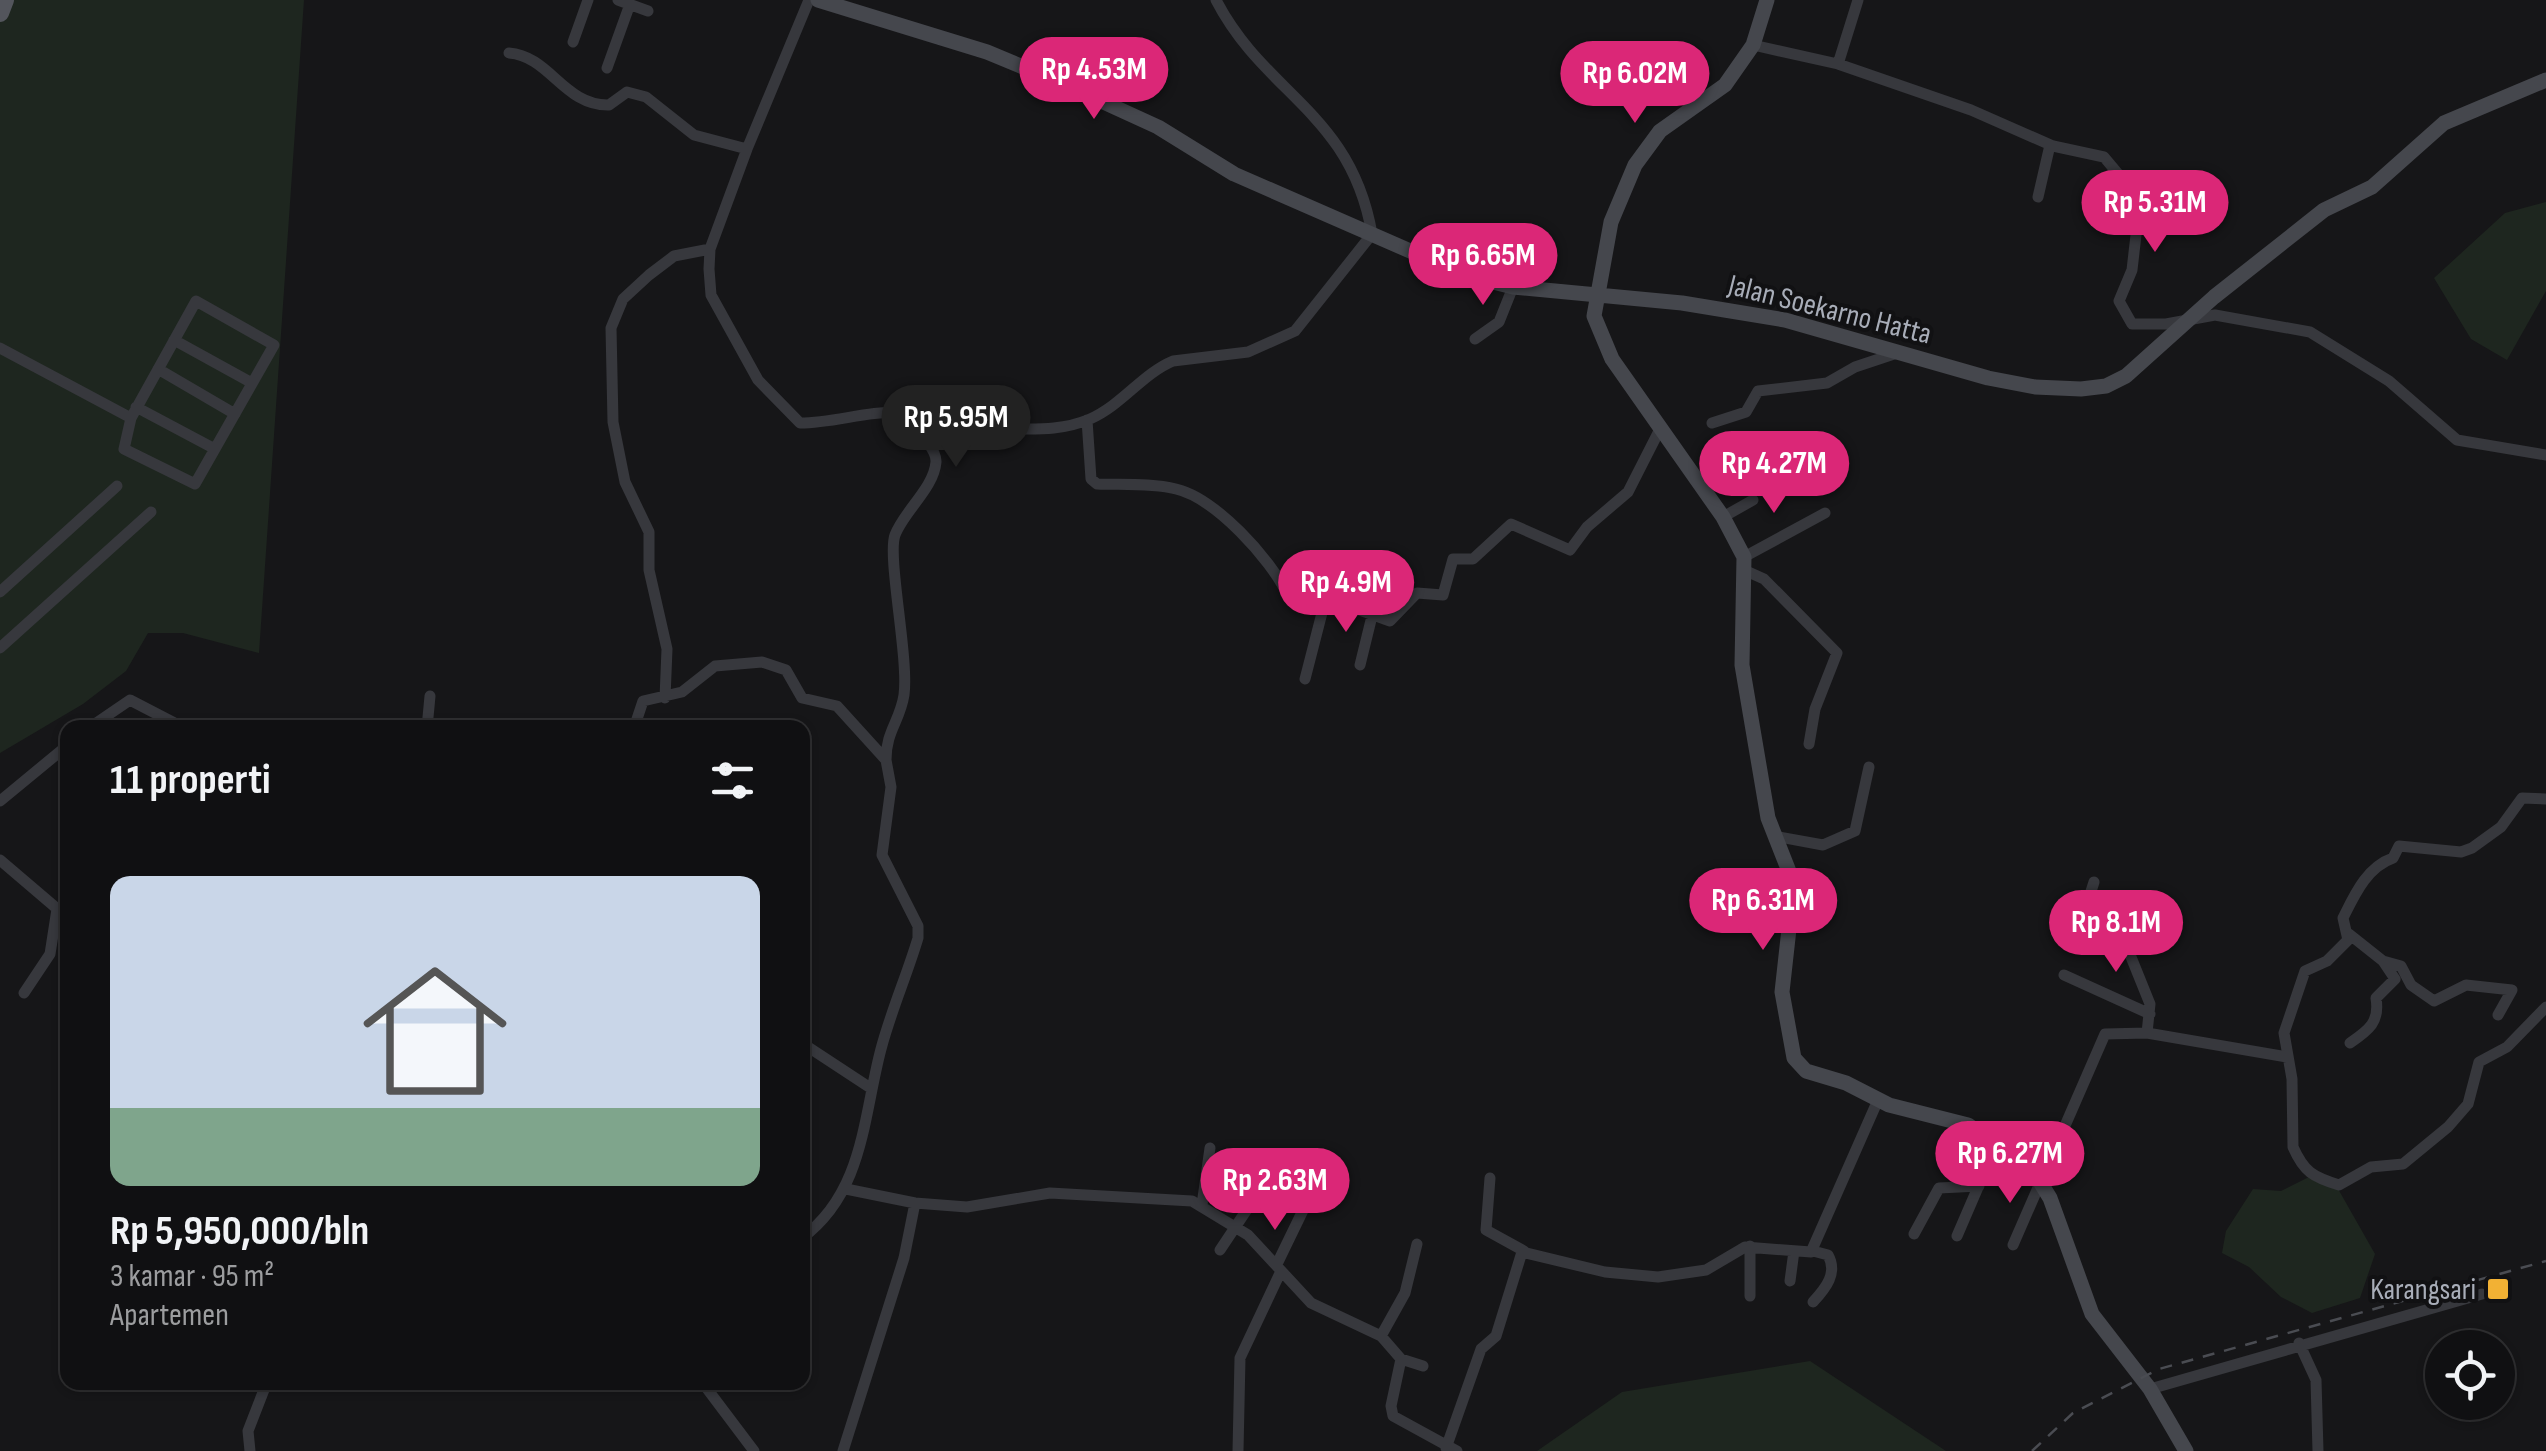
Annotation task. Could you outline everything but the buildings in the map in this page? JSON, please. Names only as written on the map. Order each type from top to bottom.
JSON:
[{"type":"main road","points":[[0,13],[5,0]]},
{"type":"street","points":[[573,42],[588,0]]},
{"type":"street","points":[[809,0],[746,149],[710,249],[711,294],[769,396],[800,423],[840,423],[883,412],[901,413],[936,457],[936,466],[894,536],[892,549],[904,628],[904,696],[886,738],[890,786],[882,855],[919,933],[846,1189],[824,1220],[810,1231]]},
{"type":"street","name":"Jalan Soekarno Hatta","points":[[818,0],[986,52],[1064,84],[1158,127],[1234,174],[1449,269],[1513,287],[1682,303],[1785,320],[2004,381],[2081,390],[2106,386],[2126,376],[2307,223],[2372,187],[2444,122],[2546,80]]},
{"type":"street","points":[[928,446],[984,429],[1034,432],[1087,420],[1130,395],[1159,367],[1269,346],[1296,331],[1372,234],[1359,177],[1342,149],[1216,0]]},
{"type":"street","points":[[1767,0],[1753,44],[1725,85],[1668,125],[1635,166],[1611,222],[1594,296],[1594,316],[1604,344],[1723,517],[1744,563],[1742,665],[1774,836],[1794,884],[1782,992],[1794,1058],[1806,1072],[1846,1083],[1878,1100],[1968,1124],[2032,1169],[2043,1184],[2092,1314],[2150,1388],[2186,1451]]},
{"type":"street","points":[[1838,64],[1858,0]]},
{"type":"street","points":[[607,68],[624,2],[648,11]]},
{"type":"street","points":[[1753,44],[1838,64],[1972,110],[2050,145],[2100,154],[2124,182],[2136,249],[2132,270],[2121,289],[2123,316],[2141,326],[2240,316],[2310,332],[2390,381],[2457,440],[2546,456]]},
{"type":"street","points":[[509,53],[536,59],[569,92],[594,106],[608,106],[627,92],[646,97],[694,135],[746,149]]},
{"type":"street","points":[[2038,197],[2050,145]]},
{"type":"street","points":[[665,698],[668,649],[649,570],[649,532],[625,482],[613,422],[611,328],[624,299],[650,274],[674,256],[710,249]]},
{"type":"street","points":[[1475,339],[1499,322],[1513,287]]},
{"type":"street","points":[[196,302],[274,345],[195,484],[124,449],[134,412],[158,369],[196,302]]},
{"type":"street","points":[[174,340],[252,383]]},
{"type":"street","points":[[0,348],[215,449]]},
{"type":"street","points":[[1712,423],[1746,412],[1758,391],[1827,382],[1855,366],[1900,352]]},
{"type":"street","points":[[158,369],[235,414]]},
{"type":"street","points":[[1087,420],[1087,470],[1091,479],[1098,484],[1170,488],[1192,496],[1258,550],[1287,594]]},
{"type":"street","points":[[1324,597],[1358,606],[1386,622],[1417,593],[1443,596],[1453,559],[1473,559],[1511,524],[1570,550],[1587,527],[1628,492],[1660,430]]},
{"type":"street","points":[[0,592],[117,486]]},
{"type":"street","points":[[1723,517],[1753,500]]},
{"type":"street","points":[[0,648],[150,512]]},
{"type":"street","points":[[1744,563],[1826,513]]},
{"type":"street","points":[[1744,563],[1836,653],[1815,709],[1808,744]]},
{"type":"street","points":[[1305,679],[1332,574]]},
{"type":"street","points":[[1360,665],[1372,616]]},
{"type":"street","points":[[636,720],[641,702],[665,698],[691,686],[715,666],[762,662],[780,665],[802,698],[837,706],[886,760]]},
{"type":"street","points":[[428,720],[430,696]]},
{"type":"street","points":[[101,720],[130,700],[169,720]]},
{"type":"street","points":[[0,801],[60,751]]},
{"type":"street","points":[[1774,836],[1824,846],[1855,830],[1869,767]]},
{"type":"street","points":[[2350,1043],[2372,1026],[2378,1011],[2376,998],[2395,978],[2383,961],[2350,934],[2344,915],[2377,864],[2393,858],[2399,846],[2461,852],[2491,836],[2522,798],[2546,799]]},
{"type":"street","points":[[0,860],[60,912]]},
{"type":"street","points":[[2094,882],[2082,920],[2127,946],[2149,999],[2147,1033]]},
{"type":"street","points":[[24,993],[50,954],[60,921]]},
{"type":"street","points":[[2350,934],[2328,960],[2302,976],[2286,1021],[2293,1088],[2293,1147],[2309,1175],[2338,1185],[2371,1168],[2403,1164],[2448,1128],[2468,1104],[2476,1066],[2507,1046],[2546,1007]]},
{"type":"street","points":[[2383,961],[2401,966],[2411,985],[2434,1000],[2466,985],[2510,989],[2498,1016]]},
{"type":"street","points":[[2064,975],[2150,1014]]},
{"type":"street","points":[[2014,1245],[2043,1184],[2099,1041],[2112,1032],[2147,1033],[2287,1057]]},
{"type":"street","points":[[810,1048],[872,1089]]},
{"type":"street","points":[[1813,1251],[1878,1100]]},
{"type":"street","points":[[1957,1236],[1979,1186],[1982,1167],[1968,1124]]},
{"type":"street","points":[[1202,1205],[1210,1148]]},
{"type":"street","points":[[1220,1250],[1264,1184],[1275,1154]]},
{"type":"street","points":[[1490,1178],[1486,1230],[1524,1251],[1604,1272],[1658,1277],[1706,1270],[1750,1246],[1813,1251],[1828,1255],[1833,1269],[1825,1289],[1813,1302]]},
{"type":"street","points":[[1914,1234],[1939,1188],[1979,1186]]},
{"type":"street","points":[[846,1189],[916,1203],[967,1207],[1050,1193],[1164,1197],[1202,1205],[1234,1225],[1311,1303],[1380,1336],[1401,1359],[1423,1366]]},
{"type":"street","points":[[1238,1451],[1240,1358],[1308,1200]]},
{"type":"street","points":[[843,1451],[899,1275],[916,1203]]},
{"type":"street","points":[[1380,1336],[1405,1293],[1416,1244]]},
{"type":"street","points":[[1750,1246],[1750,1296]]},
{"type":"street","points":[[1401,1359],[1390,1406],[1393,1416],[1450,1449],[1482,1346],[1496,1336],[1508,1288],[1524,1251]]},
{"type":"street","points":[[1790,1281],[1794,1252]]},
{"type":"street","points":[[2150,1388],[2482,1294]]},
{"type":"street","points":[[2299,1344],[2316,1380],[2318,1451]]},
{"type":"street","points":[[250,1451],[248,1431],[263,1390]]},
{"type":"street","points":[[708,1390],[754,1451]]},
{"type":"shaded area","points":[[0,0],[304,0],[259,653],[183,633],[148,633],[126,671],[83,704],[0,753]]},
{"type":"shaded area","points":[[2546,202],[2546,291],[2507,360],[2471,339],[2434,278],[2505,213]]},
{"type":"shaded area","points":[[2309,1177],[2337,1187],[2375,1254],[2360,1298],[2312,1313],[2281,1297],[2249,1267],[2222,1253],[2226,1231],[2253,1189],[2281,1191]]},
{"type":"shaded area","points":[[1810,1361],[1946,1451],[1537,1451],[1622,1392]]},
{"type":"railway","points":[[2032,1451],[2073,1413],[2159,1369],[2546,1261]]},
{"type":"place","name":"Karangsari","points":[[2498,1289]]}]
